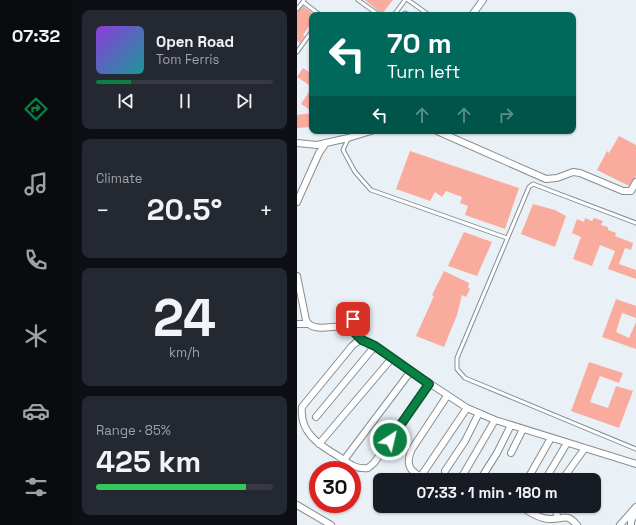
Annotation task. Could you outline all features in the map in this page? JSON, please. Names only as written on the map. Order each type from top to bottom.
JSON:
[{"type":"street","points":[[474,12],[483,0]]},
{"type":"street","points":[[297,143],[317,145],[361,134]]},
{"type":"street","points":[[444,134],[546,179],[557,178],[573,172],[580,173],[623,191],[631,190],[635,185]]},
{"type":"street","points":[[297,202],[319,153],[326,143]]},
{"type":"street","points":[[297,276],[307,324]]},
{"type":"street","points":[[353,319],[354,332]]},
{"type":"street","points":[[297,324],[307,324],[315,328],[345,326],[351,329],[362,340],[375,346],[429,384],[467,408],[495,420],[636,464]]},
{"type":"street","points":[[362,340],[356,342],[352,346],[302,407],[302,421],[312,438],[319,444],[357,468],[363,469],[371,466],[429,384]]},
{"type":"street","points":[[316,417],[375,346]]},
{"type":"street","points":[[319,444],[392,358]]},
{"type":"street","points":[[344,460],[411,371]]},
{"type":"street","points":[[416,473],[411,470],[408,463],[412,449],[447,396]]},
{"type":"street","points":[[423,473],[467,408]]},
{"type":"street","points":[[445,471],[465,441],[479,413]]},
{"type":"street","points":[[464,473],[495,420]]},
{"type":"street","points":[[484,473],[511,425]]},
{"type":"street","points":[[511,453],[523,429]]},
{"type":"street","points":[[531,473],[551,438]]},
{"type":"street","points":[[549,473],[567,442]]},
{"type":"street","points":[[567,473],[585,448]]},
{"type":"street","points":[[297,505],[331,525]]},
{"type":"street","points":[[623,524],[636,507]]},
{"type":"street","points":[[631,525],[631,521],[636,512]]},
{"type":"street","points":[[532,513],[539,517],[550,520],[564,516],[569,518],[577,525]]},
{"type":"street","points":[[557,513],[557,518]]},
{"type":"lane","points":[[359,0],[375,12]]},
{"type":"lane","points":[[397,12],[407,0],[425,12]]},
{"type":"lane","points":[[297,9],[303,1],[316,12]]},
{"type":"lane","points":[[297,52],[309,35]]},
{"type":"lane","points":[[297,42],[302,45]]},
{"type":"lane","points":[[348,138],[343,150],[355,172],[371,190],[507,238]]},
{"type":"lane","points":[[636,223],[533,184],[529,186],[457,358],[457,369],[465,378],[636,449]]},
{"type":"building","points":[[365,0],[393,0],[384,12],[380,12]]},
{"type":"building","points":[[303,6],[311,12],[309,12],[309,26],[300,43],[297,41],[297,12]]},
{"type":"building","points":[[303,68],[309,72],[309,85],[297,77]]},
{"type":"building","points":[[309,92],[309,109],[301,104]]},
{"type":"building","points":[[309,113],[309,127],[297,128],[297,115]]},
{"type":"building","points":[[619,136],[636,145],[636,176],[629,186],[597,170],[607,151],[609,153]]},
{"type":"building","points":[[410,151],[519,188],[505,229],[465,215],[468,206],[460,203],[462,197],[446,191],[442,197],[435,192],[430,201],[396,189]]},
{"type":"building","points":[[533,204],[555,210],[566,216],[555,247],[521,234]]},
{"type":"building","points":[[585,218],[592,221],[594,218],[603,221],[601,225],[608,227],[608,230],[616,233],[615,236],[633,243],[631,250],[625,248],[619,264],[636,270],[636,279],[608,269],[615,251],[600,245],[592,266],[573,259],[581,237],[572,233],[577,219],[584,222]]},
{"type":"building","points":[[464,232],[492,242],[477,276],[448,266]]},
{"type":"building","points":[[444,271],[469,283],[468,288],[470,289],[466,297],[462,295],[457,315],[444,347],[416,336],[434,296],[432,295]]},
{"type":"building","points":[[616,299],[636,306],[636,318],[622,313],[616,332],[629,338],[636,322],[636,349],[602,337]]},
{"type":"building","points":[[589,362],[623,373],[619,383],[600,376],[590,402],[608,408],[616,386],[633,391],[619,428],[571,411]]},
{"type":"route","points":[[353,319],[354,332],[362,340],[375,346],[429,384],[390,440]]}]
